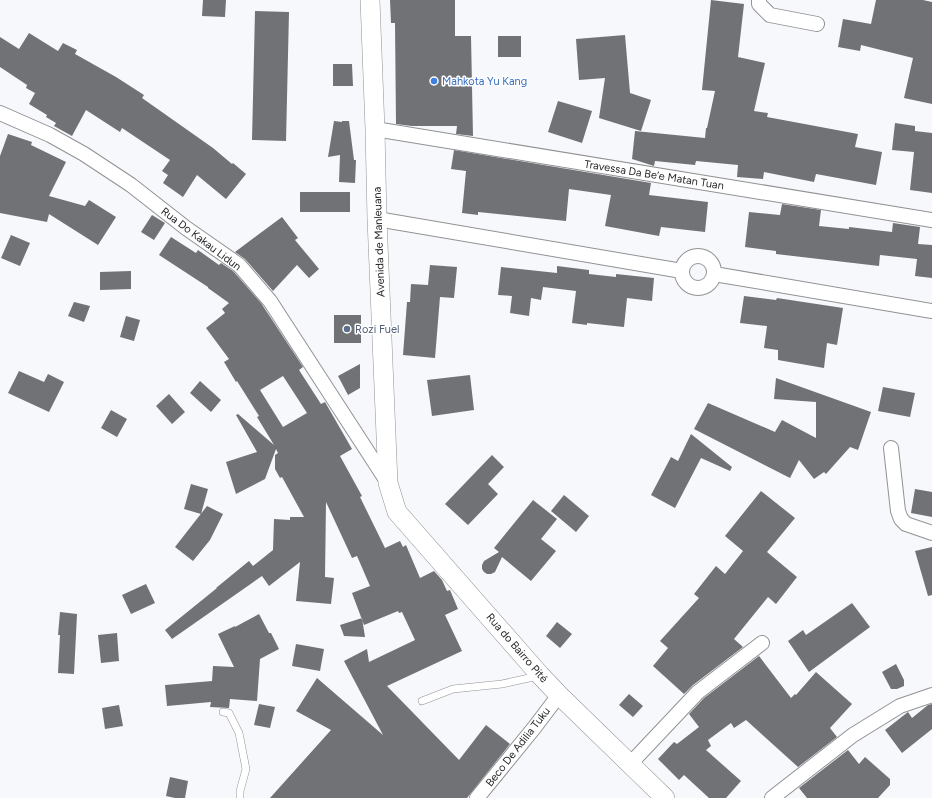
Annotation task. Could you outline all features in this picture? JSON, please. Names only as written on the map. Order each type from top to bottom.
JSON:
[{"type":"main road","name":"Avenida de Manleuana","points":[[370,0],[388,483]]},
{"type":"main road","name":"Rua do Bairro Pité","points":[[388,483],[398,512],[540,675],[665,798]]},
{"type":"street","points":[[759,0],[759,4],[770,14],[817,24]]},
{"type":"street","name":"Rua Do Kakau Lidun","points":[[0,113],[50,135],[84,154],[131,185],[186,228],[239,265],[270,300],[388,483]]},
{"type":"street","name":"Travessa Da Be’e Matan Tuan","points":[[375,129],[932,220]]},
{"type":"street","points":[[377,219],[682,272]]},
{"type":"street","points":[[699,256],[707,259],[713,265],[714,274],[711,283],[702,288],[692,288],[685,281],[682,272],[685,264],[691,258],[699,256]]},
{"type":"street","points":[[714,274],[932,311]]},
{"type":"street","points":[[891,448],[898,511],[901,519],[906,524],[932,534]]},
{"type":"street","points":[[630,764],[698,692],[762,643]]},
{"type":"street","name":"Beco De Adilia Tuku","points":[[477,798],[559,695]]},
{"type":"street","points":[[772,798],[853,735],[900,706],[932,696]]},
{"type":"lane","points":[[422,701],[453,689],[502,684],[540,675]]},
{"type":"lane","points":[[223,712],[229,713],[239,733],[246,769],[240,791],[240,798]]},
{"type":"building","points":[[203,0],[226,0],[225,17],[202,16]]},
{"type":"building","name":"Mahkota Yu Kang","points":[[390,0],[455,0],[455,36],[471,36],[473,136],[456,134],[457,126],[412,126],[396,124],[395,23],[391,23]]},
{"type":"building","points":[[711,0],[744,4],[738,57],[765,63],[754,111],[768,113],[767,117],[858,134],[855,147],[882,152],[876,185],[816,174],[814,182],[764,172],[763,179],[737,177],[738,165],[696,161],[695,165],[655,161],[654,166],[632,159],[635,131],[705,138],[715,91],[702,90]]},
{"type":"building","points":[[876,0],[923,0],[932,2],[932,104],[904,98],[913,58],[861,45],[860,51],[838,47],[843,19],[871,24]]},
{"type":"building","points":[[255,11],[289,12],[286,141],[252,140]]},
{"type":"building","points":[[29,33],[58,51],[63,43],[77,50],[75,54],[144,95],[142,98],[213,148],[246,174],[226,199],[197,175],[183,197],[163,183],[168,175],[162,171],[170,160],[122,128],[120,132],[86,110],[72,136],[54,126],[56,123],[46,117],[47,115],[29,104],[35,93],[26,88],[27,85],[0,67],[0,37],[19,49]]},
{"type":"building","points":[[625,35],[630,93],[651,100],[641,131],[599,118],[605,78],[579,80],[576,39]]},
{"type":"building","points":[[498,36],[521,36],[521,57],[498,57]]},
{"type":"building","points":[[333,64],[352,64],[353,86],[333,86]]},
{"type":"building","points":[[558,101],[592,111],[582,143],[548,132]]},
{"type":"building","points":[[334,121],[349,121],[354,160],[356,160],[355,183],[339,182],[340,155],[328,157]]},
{"type":"building","points":[[895,123],[915,126],[915,131],[932,133],[932,193],[910,190],[914,152],[892,150]]},
{"type":"building","points":[[8,134],[32,142],[31,145],[66,162],[49,196],[85,206],[89,200],[116,217],[98,245],[49,214],[47,222],[0,213],[0,156]]},
{"type":"building","points":[[454,150],[651,183],[649,195],[708,202],[705,232],[661,227],[659,236],[605,226],[611,195],[569,189],[566,221],[478,212],[478,215],[462,213],[466,171],[451,169]]},
{"type":"building","points":[[300,192],[350,192],[350,212],[300,212]]},
{"type":"building","points":[[782,204],[821,210],[819,226],[849,229],[849,227],[892,232],[893,223],[920,227],[918,244],[932,245],[932,278],[915,276],[917,259],[880,255],[879,266],[776,254],[776,251],[745,247],[749,212],[780,215]]},
{"type":"building","points":[[152,215],[165,223],[154,240],[141,232]]},
{"type":"building","points":[[282,217],[298,238],[295,240],[319,269],[309,278],[297,265],[273,291],[245,259],[235,252]]},
{"type":"building","points":[[11,235],[30,243],[20,266],[1,258]]},
{"type":"building","points":[[171,237],[196,253],[198,250],[219,265],[221,263],[233,271],[261,303],[303,367],[299,370],[321,404],[325,402],[352,449],[340,456],[362,496],[360,497],[385,548],[400,541],[403,547],[406,545],[420,578],[434,571],[442,580],[447,591],[450,590],[458,609],[445,615],[462,651],[387,686],[459,760],[486,725],[510,744],[467,798],[270,798],[331,730],[296,711],[317,678],[383,735],[344,661],[367,649],[369,662],[415,640],[402,612],[399,613],[398,611],[364,625],[352,593],[370,586],[357,556],[352,558],[326,502],[325,577],[334,578],[331,604],[296,601],[300,562],[269,586],[262,576],[172,639],[165,630],[249,561],[253,566],[273,550],[274,519],[290,520],[290,517],[304,517],[282,477],[280,478],[275,469],[275,455],[278,453],[276,449],[265,479],[236,494],[226,462],[257,452],[236,415],[238,414],[274,445],[257,417],[259,416],[224,362],[229,359],[206,328],[225,313],[222,309],[229,303],[208,287],[159,255]],"holes":[[[283,376],[307,413],[283,427],[260,390]]]},
{"type":"building","points":[[430,265],[457,267],[454,298],[440,297],[435,358],[403,355],[407,302],[410,302],[411,284],[428,285]]},
{"type":"building","points":[[557,266],[589,270],[589,274],[616,277],[616,274],[654,278],[652,301],[627,298],[624,327],[572,323],[576,291],[543,287],[541,300],[531,298],[529,316],[510,313],[512,296],[498,295],[501,267],[557,273]]},
{"type":"building","points":[[131,271],[131,289],[100,290],[100,272]]},
{"type":"building","points":[[744,296],[776,300],[777,298],[843,308],[837,345],[827,343],[824,368],[778,360],[778,350],[764,348],[767,326],[740,323]]},
{"type":"building","points":[[74,302],[90,306],[84,322],[68,316]]},
{"type":"building","name":"Rozi Fuel","points":[[334,315],[361,315],[361,343],[334,343]]},
{"type":"building","points":[[126,316],[140,320],[134,341],[120,337]]},
{"type":"building","points":[[360,364],[360,388],[348,395],[338,376]]},
{"type":"building","points":[[19,371],[44,382],[48,374],[64,382],[49,412],[8,393]]},
{"type":"building","points":[[470,375],[474,410],[432,416],[427,380]]},
{"type":"building","points":[[776,378],[871,412],[858,450],[850,447],[826,474],[824,472],[814,479],[799,460],[790,478],[694,429],[708,403],[775,432],[782,420],[816,438],[816,402],[774,399]]},
{"type":"building","points":[[200,381],[221,400],[211,412],[190,393]]},
{"type":"building","points":[[883,387],[915,393],[910,417],[878,411]]},
{"type":"building","points":[[169,394],[185,412],[172,424],[156,406]]},
{"type":"building","points":[[111,410],[127,419],[117,437],[101,428]]},
{"type":"building","points":[[691,434],[732,467],[730,471],[701,458],[675,508],[651,495],[671,457],[678,461]]},
{"type":"building","points":[[492,455],[504,467],[488,484],[498,494],[468,525],[445,504]]},
{"type":"building","points":[[191,484],[208,489],[201,514],[184,509]]},
{"type":"building","points":[[915,489],[932,492],[932,517],[911,513]]},
{"type":"building","points":[[761,491],[795,518],[767,552],[797,577],[776,604],[768,597],[734,639],[743,647],[693,685],[684,694],[653,666],[668,648],[660,641],[699,598],[694,594],[716,566],[725,574],[743,551],[725,536]]},
{"type":"building","points":[[564,495],[589,516],[576,532],[551,511]]},
{"type":"building","points":[[533,500],[557,519],[541,539],[556,551],[531,581],[502,557],[495,572],[487,574],[482,569],[484,561],[499,552],[494,548]]},
{"type":"building","points":[[207,506],[223,514],[210,540],[193,561],[175,547]]},
{"type":"building","points":[[932,547],[932,595],[928,596],[915,551]]},
{"type":"building","points":[[146,584],[155,603],[131,614],[122,595]]},
{"type":"building","points":[[852,603],[870,627],[809,672],[788,641],[803,630],[806,635]]},
{"type":"building","points":[[60,612],[77,614],[74,674],[58,673],[60,635],[58,635]]},
{"type":"building","points":[[259,614],[279,649],[260,659],[257,701],[230,699],[229,708],[210,707],[211,702],[167,706],[165,685],[212,681],[213,666],[234,667],[218,634]]},
{"type":"building","points":[[362,618],[365,637],[344,636],[340,625]]},
{"type":"building","points":[[557,622],[572,634],[560,648],[546,636]]},
{"type":"building","points":[[117,633],[119,661],[101,663],[98,635]]},
{"type":"building","points":[[296,644],[324,649],[320,671],[292,666]]},
{"type":"building","points":[[759,656],[791,698],[795,694],[796,695],[816,672],[852,704],[830,728],[837,737],[798,767],[746,720],[734,728],[731,723],[708,740],[711,746],[706,750],[741,781],[726,798],[709,798],[684,775],[679,780],[658,759],[674,742],[677,744],[699,727],[689,714],[704,698]]},
{"type":"building","points":[[896,664],[904,680],[904,686],[897,689],[891,689],[882,672]]},
{"type":"building","points":[[629,694],[643,706],[633,717],[619,705]]},
{"type":"building","points":[[259,704],[275,707],[270,728],[254,725]]},
{"type":"building","points":[[932,704],[932,729],[902,753],[885,730],[908,712],[912,718],[928,705]]},
{"type":"building","points":[[119,705],[123,726],[105,729],[102,708]]},
{"type":"building","points":[[848,750],[859,764],[865,757],[890,779],[890,785],[878,798],[807,798],[799,788]]},
{"type":"building","points":[[170,777],[188,781],[185,798],[166,796]]},
{"type":"place","name":"Mahkota Yu Kang","points":[[434,81]]},
{"type":"place","name":"Rozi Fuel","points":[[347,329]]}]
